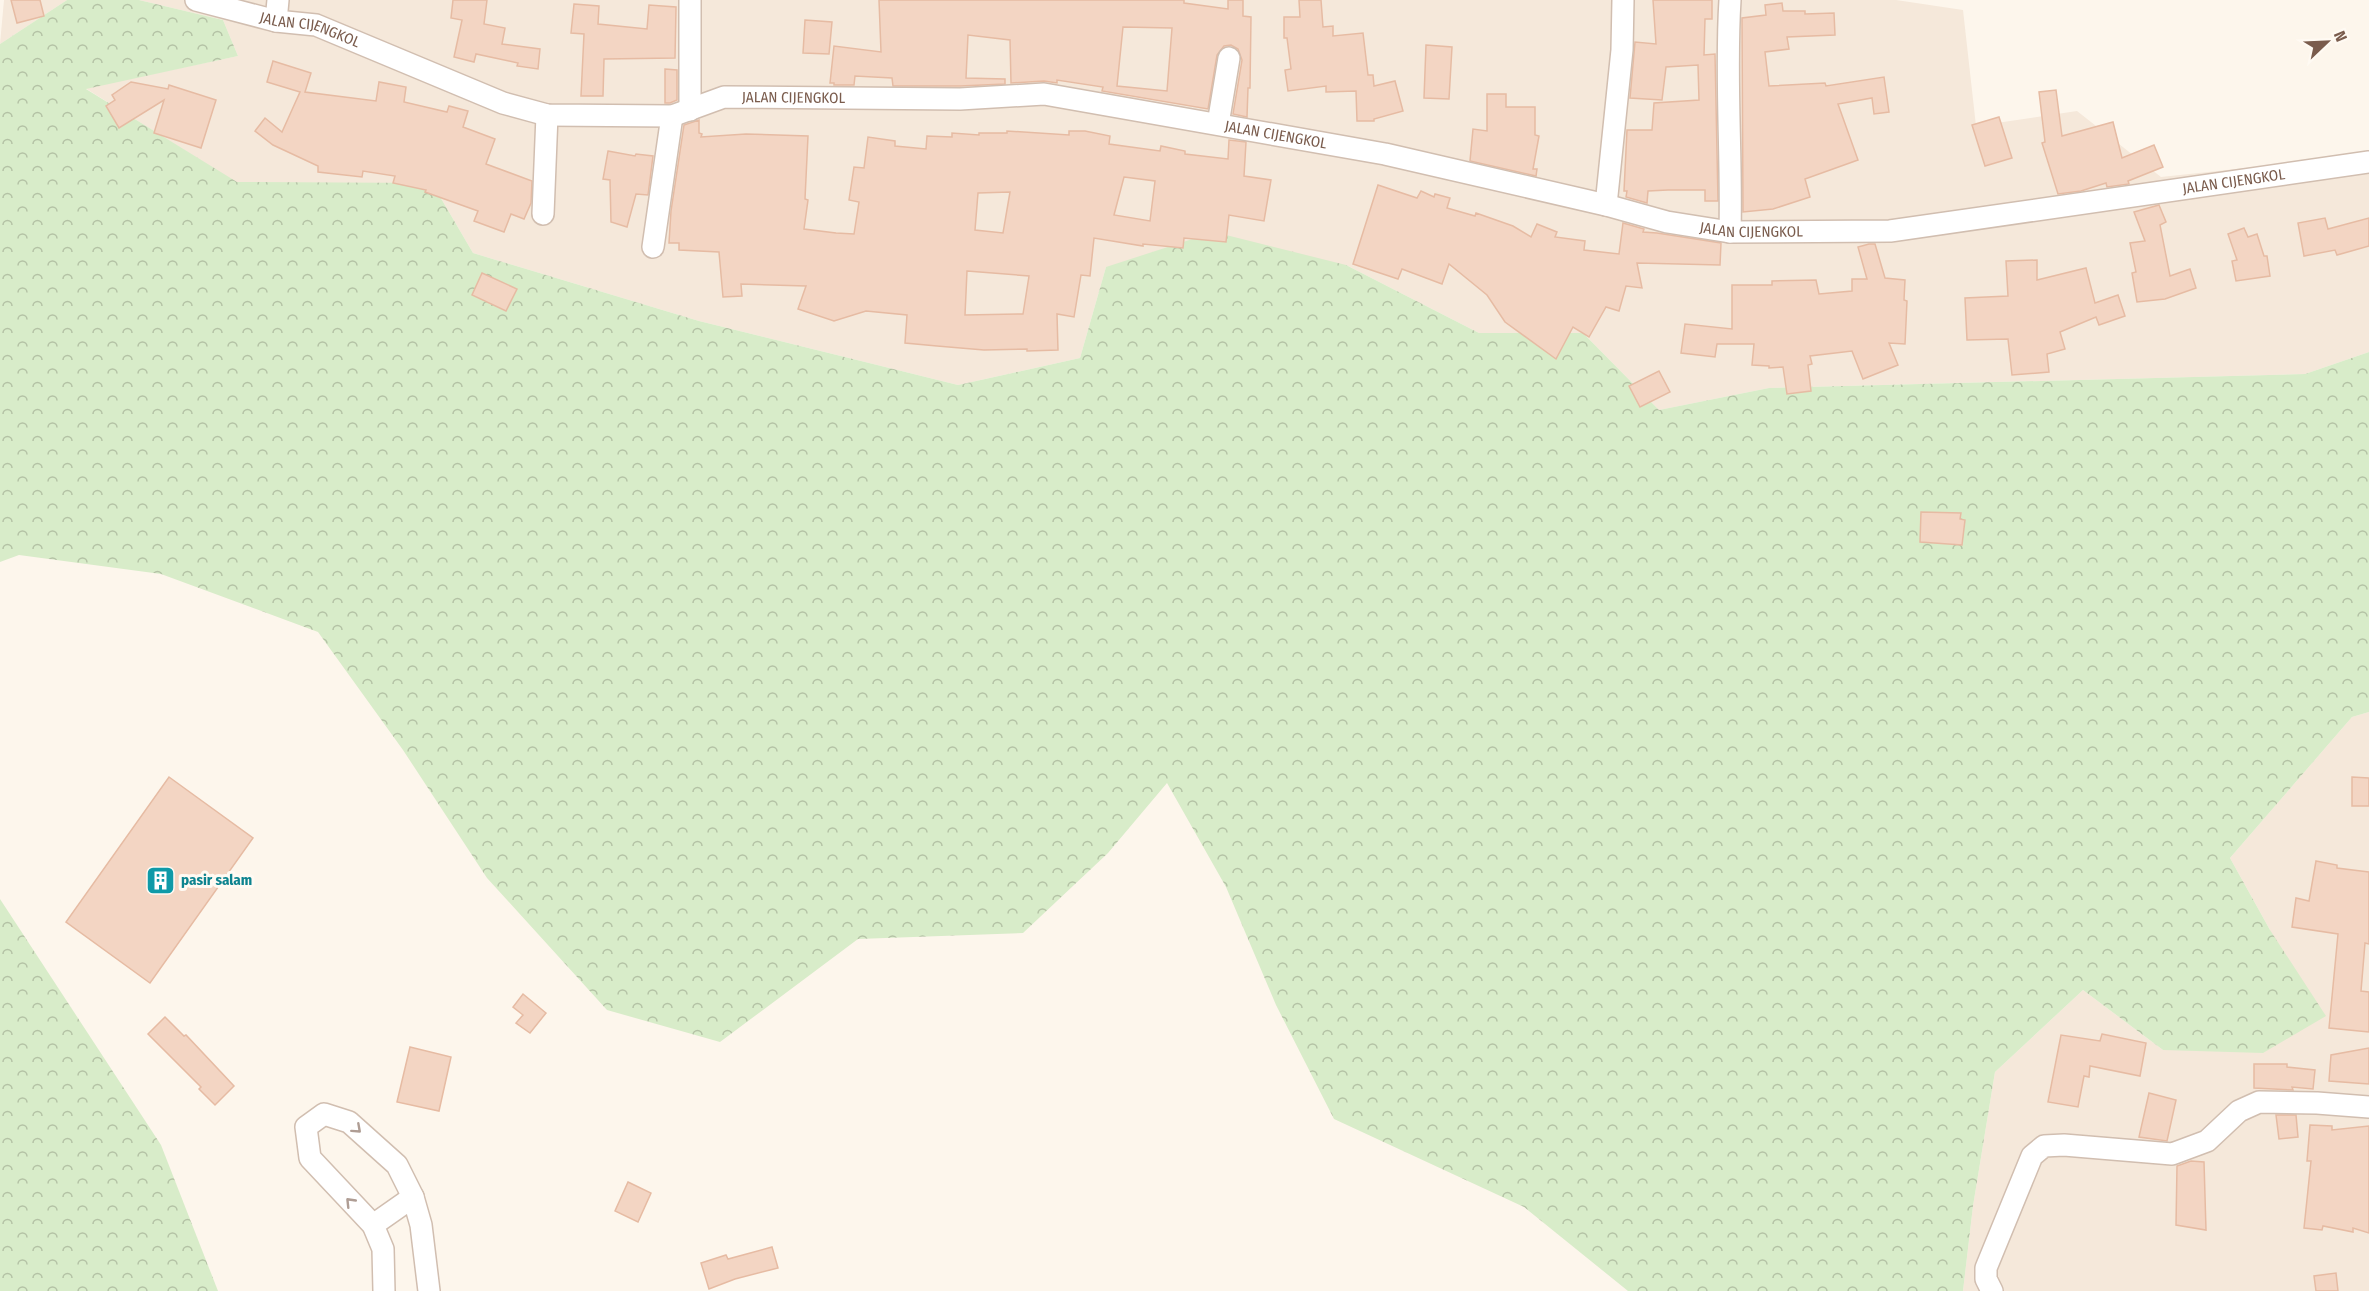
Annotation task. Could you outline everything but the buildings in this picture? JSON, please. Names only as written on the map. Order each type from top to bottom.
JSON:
[{"type":"street","name":"JALAN CIJENGKOL","points":[[196,0],[276,21],[316,25],[503,103],[547,115],[681,113],[723,97],[960,99],[1044,94],[1385,154],[1606,205],[1667,222],[1730,232],[1890,231],[2369,162]]},
{"type":"street","points":[[276,21],[278,0]]},
{"type":"street","points":[[654,247],[681,113],[690,0]]},
{"type":"street","points":[[1606,205],[1622,50],[1623,0]]},
{"type":"street","points":[[1730,0],[1727,49],[1732,172],[1730,232]]},
{"type":"street","points":[[1218,124],[1229,58]]},
{"type":"street","points":[[543,214],[547,115]]},
{"type":"street","points":[[1992,1291],[1986,1279],[1986,1268],[2032,1156],[2044,1146],[2064,1145],[2172,1154],[2207,1141],[2239,1111],[2259,1102],[2369,1107]]},
{"type":"street","points":[[384,1291],[383,1249],[373,1225],[310,1158],[306,1126],[324,1114],[349,1122],[397,1165],[413,1197],[420,1225],[429,1291]]},
{"type":"street","points":[[373,1225],[413,1197]]},
{"type":"shaded area","points":[[4,0],[67,0],[0,44]]},
{"type":"shaded area","points":[[139,0],[1896,0],[1963,10],[1976,126],[2077,111],[2161,177],[2369,155],[2369,352],[2305,374],[1769,388],[1659,410],[1583,333],[1479,333],[1346,265],[1106,267],[1080,358],[958,385],[699,321],[473,253],[432,183],[237,183],[85,88],[238,56],[223,20]]},
{"type":"shaded area","points":[[2369,712],[2369,1291],[1963,1291],[1973,1206],[1995,1072],[2083,990],[2163,1050],[2270,930],[2230,858],[2352,717]]},
{"type":"green space","points":[[67,0],[139,0],[223,20],[238,56],[86,89],[237,182],[432,183],[473,253],[699,321],[958,385],[1080,358],[1106,267],[1214,232],[1346,265],[1479,333],[1583,333],[1659,410],[1769,388],[2305,374],[2369,352],[2369,712],[2352,717],[2230,858],[2270,930],[2326,1016],[2263,1053],[2163,1050],[2083,990],[1995,1072],[1973,1206],[1963,1291],[1628,1291],[1524,1207],[1334,1119],[1276,1005],[1226,887],[1167,783],[1108,853],[1023,933],[858,939],[720,1042],[607,1010],[487,878],[403,750],[318,632],[161,574],[19,555],[0,562],[0,44]]},
{"type":"green space","points":[[0,899],[161,1145],[218,1291],[0,1291]]},
{"type":"place","name":"pasir salam","points":[[160,880]]}]
